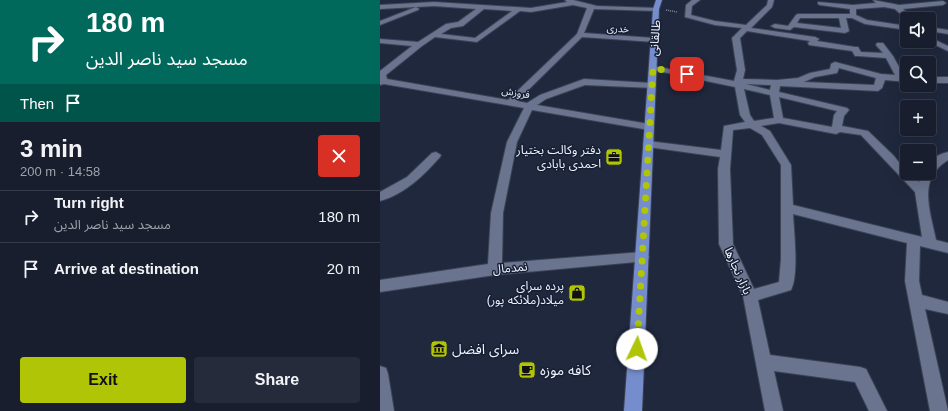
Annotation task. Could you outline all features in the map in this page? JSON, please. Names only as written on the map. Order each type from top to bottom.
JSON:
[{"type":"main road","name":"طالقانی","points":[[633,411],[648,127],[657,5]]},
{"type":"street","points":[[380,23],[434,4],[455,0]]},
{"type":"street","points":[[697,0],[690,5],[687,16],[715,23],[790,29],[845,31]]},
{"type":"street","points":[[750,296],[786,286],[788,258],[786,166],[776,147],[766,133],[751,124],[745,115],[738,83],[741,70],[736,38],[770,6],[771,0]]},
{"type":"street","points":[[875,0],[882,5]]},
{"type":"street","points":[[935,0],[945,4]]},
{"type":"street","points":[[380,7],[434,4],[531,10],[571,2],[591,7],[657,5]]},
{"type":"street","points":[[820,3],[853,7],[882,5],[897,7],[945,4]]},
{"type":"street","points":[[382,81],[382,74],[420,44],[449,26],[460,24],[483,7]]},
{"type":"street","points":[[511,102],[580,35],[591,7]]},
{"type":"street","points":[[853,7],[853,16]]},
{"type":"street","points":[[897,7],[902,12]]},
{"type":"street","points":[[434,35],[477,40],[519,9]]},
{"type":"street","points":[[790,29],[798,16],[853,16],[865,22],[900,27]]},
{"type":"street","points":[[842,16],[845,31]]},
{"type":"street","points":[[790,29],[815,39],[812,44],[834,56],[881,77],[900,79]]},
{"type":"street","points":[[936,29],[948,32]]},
{"type":"street","points":[[776,83],[800,80],[813,74],[834,71],[834,56],[837,37],[845,31]]},
{"type":"street","name":"خدری","points":[[580,35],[654,40]]},
{"type":"street","points":[[380,41],[420,44]]},
{"type":"street","points":[[936,43],[948,49]]},
{"type":"street","points":[[880,45],[900,73]]},
{"type":"street","points":[[834,56],[855,49],[858,54],[889,56]]},
{"type":"street","points":[[653,68],[738,83],[844,110],[839,116],[836,131],[779,120],[751,124]]},
{"type":"street","points":[[738,83],[776,83],[878,88],[881,77]]},
{"type":"street","points":[[936,80],[948,80]]},
{"type":"street","name":"فروزش","points":[[382,81],[511,102],[648,127]]},
{"type":"street","points":[[495,269],[497,213],[512,142],[530,106],[543,97],[584,82],[651,86]]},
{"type":"street","points":[[776,83],[774,93],[779,120]]},
{"type":"street","name":"بازار نجارها","points":[[751,124],[728,128],[724,169],[726,244],[750,296],[774,411]]},
{"type":"street","points":[[836,128],[864,133],[921,191]]},
{"type":"street","points":[[648,144],[726,154]]},
{"type":"street","points":[[380,197],[398,190],[418,176],[436,155]]},
{"type":"street","points":[[936,162],[948,155]]},
{"type":"street","points":[[926,180],[921,191],[930,243]]},
{"type":"street","points":[[787,208],[948,248]]},
{"type":"street","points":[[914,239],[912,281],[939,411]]},
{"type":"street","name":"نمدمال","points":[[380,286],[495,269],[642,257]]},
{"type":"street","points":[[915,300],[948,308]]},
{"type":"street","points":[[764,362],[860,375],[878,411]]},
{"type":"street","points":[[380,374],[385,411]]},
{"type":"path","points":[[657,5],[687,16]]},
{"type":"place","name":"دفتر وکالت بختیار احمدی بابادی","points":[[614,157]]},
{"type":"place","name":"پرده سرای میلاد(ملائکه پور)","points":[[577,293]]},
{"type":"place","name":"سرای افضل","points":[[439,349]]},
{"type":"place","name":"کافه موزه","points":[[527,370]]},
{"type":"route","points":[[637,349],[648,127],[653,68],[687,74]]}]
